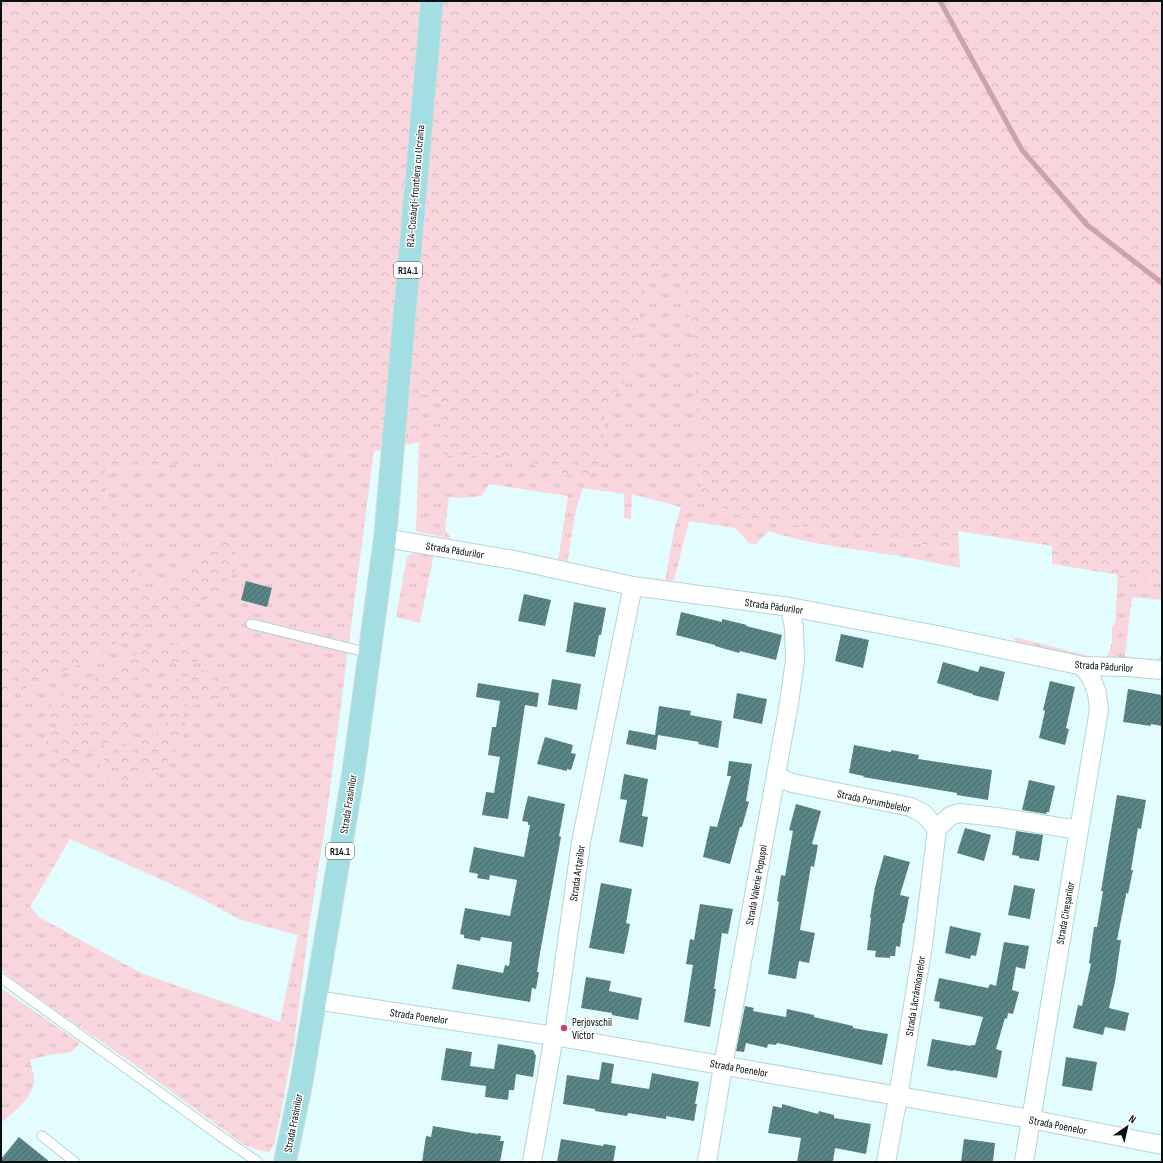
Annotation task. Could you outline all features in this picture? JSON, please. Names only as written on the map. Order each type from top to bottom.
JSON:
[{"type":"main road","name":"R14-Cosăuți-frontiera cu Ucraina","points":[[385,538],[432,1]]},
{"type":"main road","name":"Strada Frasinilor","points":[[285,1162],[301,1085],[353,775],[385,538]]},
{"type":"street","name":"Strada Pădurilor","points":[[385,538],[514,560],[634,586],[790,607],[938,635],[1083,666],[1162,670]]},
{"type":"street","name":"Strada Arțarilor","points":[[532,1162],[554,1036],[581,842],[634,586]]},
{"type":"street","name":"Strada Valerie Popușoi","points":[[707,1162],[789,702],[795,660],[794,628],[790,607]]},
{"type":"street","name":"Strada Cireșarilor","points":[[1024,1162],[1099,710],[1097,693],[1092,680],[1083,666]]},
{"type":"street","name":"Strada Porumbelelor","points":[[776,776],[792,783],[911,807],[924,814],[937,829]]},
{"type":"street","points":[[937,829],[950,816],[959,813],[996,817],[1079,830]]},
{"type":"street","name":"Strada Lăcrămioarelor","points":[[886,1162],[923,945],[937,829]]},
{"type":"street","name":"Strada Poenelor","points":[[315,1000],[554,1036],[1030,1119],[1162,1145]]},
{"type":"lane","points":[[251,624],[369,653]]},
{"type":"lane","points":[[1,978],[258,1162]]},
{"type":"lane","points":[[42,1136],[75,1162]]},
{"type":"green space","points":[[1,1],[1162,1],[1162,582],[1052,564],[1052,546],[958,531],[959,550],[740,516],[702,498],[692,332],[678,264],[654,270],[642,300],[633,368],[605,410],[602,465],[583,479],[499,455],[444,456],[442,403],[422,392],[419,442],[374,451],[304,453],[281,463],[220,457],[171,465],[105,471],[107,507],[138,576],[143,593],[155,592],[195,558],[224,537],[235,546],[237,564],[234,573],[222,590],[165,621],[140,626],[100,654],[70,669],[1,699]]},
{"type":"green space","points":[[678,264],[692,332],[702,498],[740,516],[959,550],[960,568],[895,555],[820,544],[768,531],[755,545],[749,543],[735,528],[689,521],[674,580],[665,581],[675,526],[681,507],[632,494],[631,519],[624,518],[624,494],[583,488],[576,510],[567,563],[558,560],[568,496],[489,484],[482,496],[458,498],[449,497],[445,529],[451,539],[416,531],[421,392],[442,403],[445,456],[499,455],[583,479],[602,465],[605,410],[633,368],[642,300],[654,270]]},
{"type":"green space","points":[[374,451],[325,827],[309,926],[294,1043],[275,1142],[269,1153],[243,1144],[135,1065],[26,990],[1,970],[1,699],[70,669],[100,654],[147,609],[138,576],[107,507],[105,471],[171,465],[220,457],[281,463],[304,453]],"holes":[[[70,839],[187,891],[241,920],[298,935],[280,1022],[141,973],[39,917],[30,907]]]},
{"type":"green space","points":[[418,550],[434,554],[420,623],[396,617],[407,557]]},
{"type":"green space","points":[[1118,574],[1162,582],[1162,600],[1132,597],[1125,656],[1151,662],[1158,660],[1162,653],[1162,666],[1093,663],[1019,644],[1009,634],[1014,637],[1085,655],[1100,661],[1108,655],[1112,642],[1112,627],[1115,623]]},
{"type":"green space","points":[[185,642],[199,651],[197,662],[173,662],[148,676],[106,711],[53,722],[45,711],[69,690],[113,670],[143,650]]},
{"type":"green space","points":[[202,671],[220,671],[229,692],[208,704],[181,706],[186,726],[182,744],[153,774],[130,782],[109,781],[99,765],[115,749],[159,732],[168,719],[166,709],[134,716],[111,741],[63,765],[49,755],[46,743],[53,732],[96,720],[121,711],[163,683]]},
{"type":"green space","points":[[1,988],[80,1043],[71,1052],[49,1055],[30,1060],[34,1074],[31,1092],[22,1104],[1,1123]]},
{"type":"building","points":[[246,581],[272,588],[267,607],[241,600]]},
{"type":"building","points":[[524,594],[551,600],[545,626],[518,621]]},
{"type":"building","points":[[574,602],[606,608],[595,657],[566,652]]},
{"type":"building","points":[[681,612],[722,622],[722,619],[782,635],[776,660],[740,651],[739,653],[676,635]]},
{"type":"building","points":[[841,634],[869,640],[863,668],[835,661]]},
{"type":"building","points":[[943,662],[978,672],[980,666],[1005,672],[998,701],[973,695],[937,683]]},
{"type":"building","points":[[552,679],[581,684],[577,710],[548,705]]},
{"type":"building","points":[[1050,681],[1075,687],[1066,728],[1069,729],[1065,745],[1039,738],[1045,711],[1043,710]]},
{"type":"building","points":[[478,683],[539,693],[537,707],[525,705],[508,819],[482,815],[486,792],[494,793],[500,757],[488,755],[492,727],[496,727],[500,701],[476,697]]},
{"type":"building","points":[[1128,689],[1162,695],[1162,726],[1123,722]]},
{"type":"building","points":[[737,693],[767,699],[762,724],[733,718]]},
{"type":"building","points":[[659,706],[691,711],[690,715],[722,721],[718,748],[698,744],[699,742],[658,735],[656,750],[626,744],[629,730],[655,735]]},
{"type":"building","points":[[545,737],[573,745],[571,753],[576,754],[571,770],[567,769],[567,771],[537,764]]},
{"type":"building","points":[[854,745],[891,752],[891,750],[919,755],[918,759],[992,770],[988,800],[957,795],[957,793],[863,777],[864,776],[849,773]]},
{"type":"building","points":[[729,761],[752,764],[746,801],[749,802],[742,827],[740,827],[730,864],[703,857],[710,826],[717,827],[731,776],[727,776]]},
{"type":"building","points":[[624,774],[648,779],[642,816],[648,817],[643,847],[619,842],[627,800],[620,799]]},
{"type":"building","points":[[1029,780],[1055,786],[1049,812],[1046,814],[1022,810]]},
{"type":"building","points":[[1117,795],[1146,800],[1141,829],[1138,828],[1131,870],[1133,870],[1128,894],[1126,893],[1117,940],[1121,940],[1115,982],[1109,1008],[1129,1013],[1125,1031],[1105,1027],[1103,1035],[1073,1028],[1078,1005],[1082,1006],[1091,964],[1089,963],[1094,927],[1097,927],[1103,891],[1101,891]]},
{"type":"building","points":[[528,796],[565,804],[559,836],[561,837],[537,972],[539,972],[536,989],[532,988],[530,1002],[452,989],[457,964],[503,973],[505,965],[509,966],[512,942],[481,937],[480,941],[464,938],[464,935],[460,934],[465,908],[510,916],[517,880],[490,875],[489,880],[477,878],[478,874],[469,872],[474,847],[524,857],[530,825],[528,825],[528,822],[522,821]]},
{"type":"building","points":[[796,804],[821,811],[812,844],[818,845],[814,867],[811,866],[800,930],[815,933],[809,963],[799,961],[796,979],[768,974],[779,902],[777,901],[781,875],[785,876],[793,831],[789,830]]},
{"type":"building","points":[[965,828],[991,835],[984,861],[957,853]]},
{"type":"building","points":[[1016,831],[1043,835],[1039,861],[1019,858],[1019,856],[1012,855]]},
{"type":"building","points":[[884,855],[910,862],[900,895],[909,897],[903,923],[900,947],[896,946],[895,956],[890,956],[890,958],[875,957],[876,951],[867,950],[875,887]]},
{"type":"building","points":[[601,883],[632,889],[626,923],[630,924],[624,954],[589,948]]},
{"type":"building","points":[[1014,885],[1035,889],[1030,919],[1008,915]]},
{"type":"building","points":[[700,904],[733,909],[728,934],[722,933],[710,1027],[684,1022],[693,965],[686,964],[690,939],[694,940]]},
{"type":"building","points":[[950,926],[981,933],[976,956],[971,955],[970,959],[945,953]]},
{"type":"building","points":[[1004,942],[1029,946],[1025,969],[1016,967],[1012,990],[1019,992],[1013,1014],[1008,1013],[1007,1019],[1005,1018],[996,1049],[1002,1051],[997,1078],[927,1066],[932,1039],[971,1046],[975,1045],[983,1017],[939,1008],[940,1002],[934,1001],[939,978],[988,988],[990,984],[996,986]]},
{"type":"building","points":[[586,977],[611,981],[609,991],[642,998],[638,1020],[612,1015],[612,1013],[581,1008]]},
{"type":"building","points":[[745,1006],[754,1008],[753,1011],[786,1017],[787,1009],[853,1026],[853,1028],[888,1034],[882,1065],[777,1043],[776,1045],[768,1044],[767,1048],[746,1043],[744,1052],[736,1051]]},
{"type":"building","points":[[498,1044],[533,1050],[536,1056],[533,1077],[516,1074],[514,1090],[509,1090],[508,1100],[485,1097],[486,1086],[441,1080],[446,1048],[472,1052],[470,1066],[494,1069]]},
{"type":"building","points":[[1066,1057],[1097,1062],[1092,1091],[1062,1086]]},
{"type":"building","points":[[602,1062],[614,1064],[611,1083],[649,1089],[652,1073],[699,1082],[694,1121],[666,1116],[666,1119],[628,1113],[627,1116],[563,1104],[567,1075],[599,1080]]},
{"type":"building","points":[[782,1104],[818,1114],[819,1111],[834,1115],[834,1118],[871,1124],[866,1154],[835,1148],[833,1162],[797,1162],[801,1138],[768,1133],[773,1106],[782,1108]]},
{"type":"building","points":[[433,1126],[478,1134],[501,1136],[500,1141],[504,1141],[500,1162],[422,1162],[426,1136],[431,1137]]},
{"type":"building","points":[[19,1137],[50,1162],[1,1162],[1,1159]]},
{"type":"building","points":[[561,1139],[603,1146],[604,1144],[616,1146],[613,1162],[557,1162]]},
{"type":"building","points":[[964,1139],[995,1143],[993,1162],[961,1162]]},
{"type":"waterway","points":[[940,1],[1022,150],[1087,225],[1162,283]]},
{"type":"place","name":"Perjovschii Victor","points":[[564,1028]]}]
